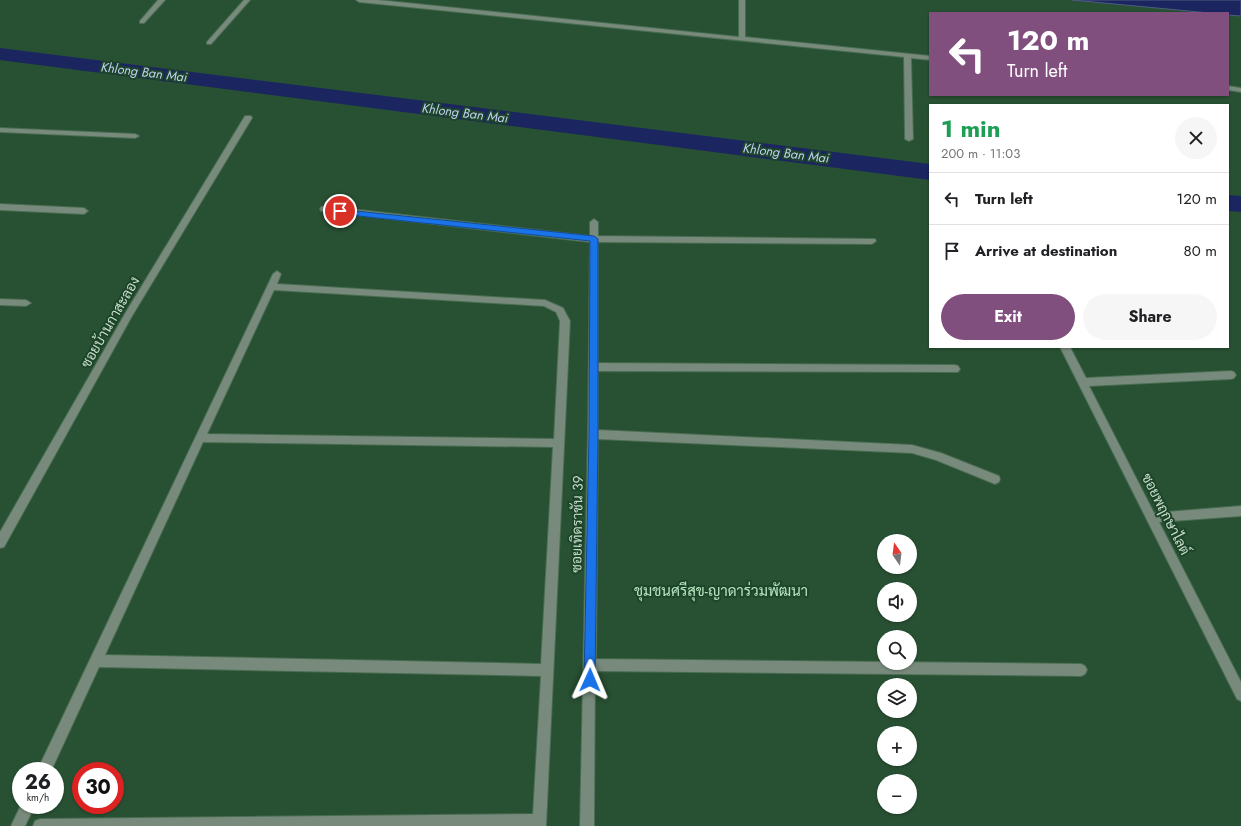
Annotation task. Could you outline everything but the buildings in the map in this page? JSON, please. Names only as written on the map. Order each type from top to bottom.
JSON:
[{"type":"street","points":[[142,22],[162,0]]},
{"type":"street","points":[[209,43],[247,0]]},
{"type":"street","points":[[359,0],[929,58]]},
{"type":"street","points":[[742,0],[742,38]]},
{"type":"street","points":[[907,56],[909,139]]},
{"type":"street","points":[[1229,88],[1241,90]]},
{"type":"street","name":"ซอยบ้านกาสะลอง","points":[[0,543],[129,314],[248,118]]},
{"type":"street","points":[[0,130],[135,136]]},
{"type":"street","points":[[0,207],[84,211]]},
{"type":"street","points":[[324,209],[594,239],[872,241]]},
{"type":"street","name":"ซอยเทิดราชัน 39","points":[[587,826],[594,434],[594,222]]},
{"type":"street","points":[[48,762],[277,274]]},
{"type":"street","points":[[40,826],[539,823],[565,321],[560,310],[545,303],[271,287]]},
{"type":"street","points":[[0,302],[26,303]]},
{"type":"street","name":"ซอยพฤกษาไลต์","points":[[1065,348],[1241,695]]},
{"type":"street","points":[[593,367],[955,369]]},
{"type":"street","points":[[1082,382],[1231,375]]},
{"type":"street","points":[[594,434],[912,449],[937,456],[995,479]]},
{"type":"street","points":[[201,438],[558,443]]},
{"type":"street","points":[[1151,518],[1241,511]]},
{"type":"street","points":[[96,661],[547,670]]},
{"type":"street","points":[[590,665],[1081,670]]},
{"type":"street","points":[[18,826],[24,814]]},
{"type":"shaded area","points":[[1072,0],[1241,0],[1241,16],[1229,15],[1229,12],[1199,12]]},
{"type":"waterway","name":"Khlong Ban Mai","points":[[0,54],[929,172]]},
{"type":"waterway","name":"Khlong Ban Mai","points":[[1229,203],[1241,204]]},
{"type":"district","name":"ชุมชนศรีสุข-ญาดาร่วมพัฒนา","points":[[721,591]]},
{"type":"route","points":[[340,211],[594,239],[594,434],[590,680]]}]
